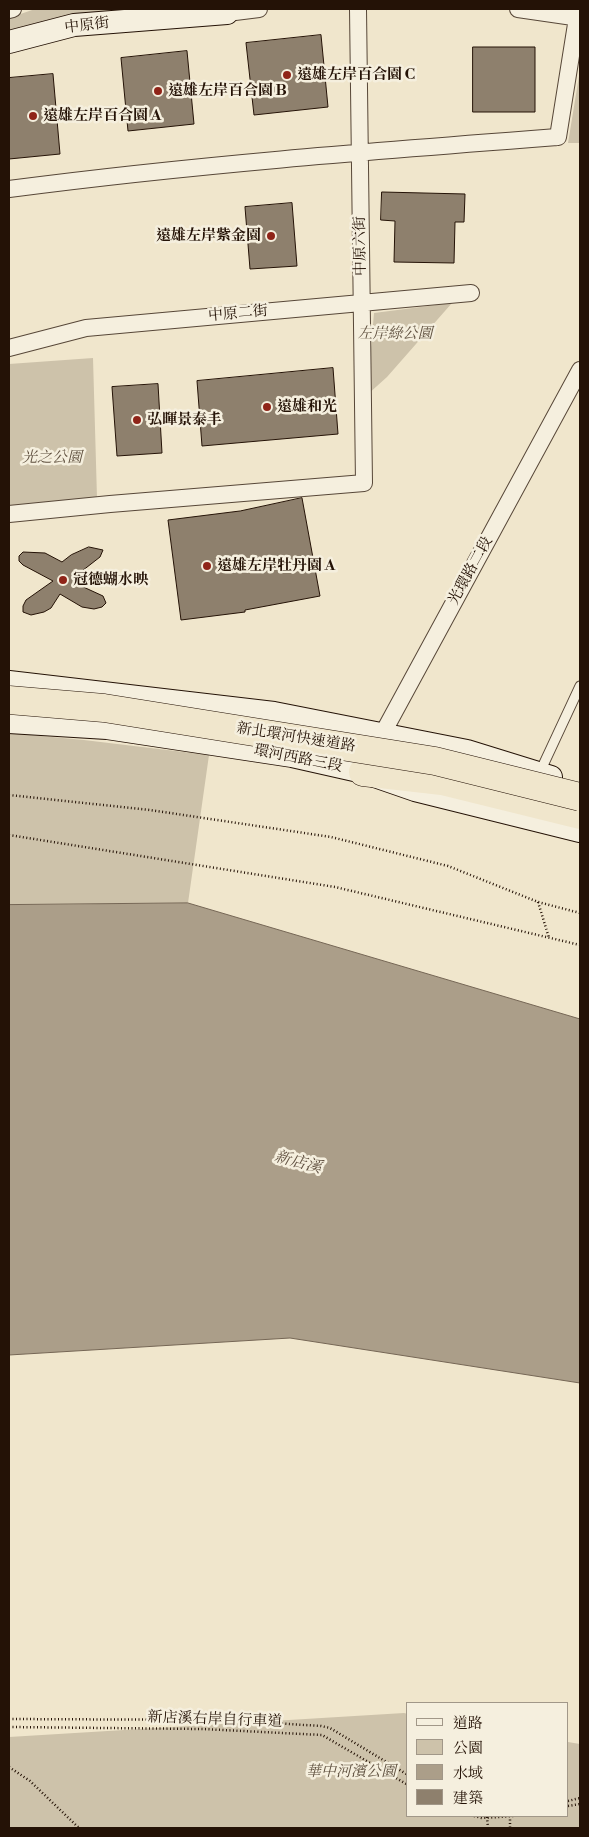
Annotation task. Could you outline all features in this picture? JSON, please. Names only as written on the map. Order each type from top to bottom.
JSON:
[{"type":"highway","name":"新北環河快速道路","points":[[9,700],[104,708],[435,761],[580,797]]},
{"type":"highway","name":"新北環河快速道路","points":[[363,772],[442,781],[580,815]]},
{"type":"main road","name":"中原街","points":[[9,42],[74,25],[227,11]]},
{"type":"main road","points":[[9,682],[274,713],[467,751],[580,787]]},
{"type":"main road","name":"環河西路三段","points":[[9,722],[116,730],[292,756],[363,772],[415,790],[580,831]]},
{"type":"street","points":[[9,10],[13,9]]},
{"type":"street","points":[[227,11],[259,9]]},
{"type":"street","name":"中原六街","points":[[9,514],[364,483],[358,9]]},
{"type":"street","points":[[9,189],[78,180],[360,152],[558,137],[579,18],[518,9]]},
{"type":"street","name":"中原二街","points":[[9,348],[86,328],[471,293]]},
{"type":"street","name":"光環路二段","points":[[363,772],[382,733],[580,370]]},
{"type":"lane","points":[[539,774],[580,686]]},
{"type":"path","points":[[9,795],[150,810],[331,837],[448,866],[538,902],[580,913]]},
{"type":"path","points":[[9,835],[335,886],[580,945]]},
{"type":"path","points":[[538,902],[549,938]]},
{"type":"path","points":[[9,1719],[224,1720],[321,1726],[330,1728],[406,1774]]},
{"type":"path","name":"新店溪右岸自行車道","points":[[9,1727],[204,1729],[322,1735],[406,1784]]},
{"type":"path","points":[[9,1768],[30,1781],[80,1828]]},
{"type":"path","points":[[487,1817],[488,1828]]},
{"type":"green space","points":[[35,9],[141,9],[86,13],[9,33],[9,18]]},
{"type":"green space","points":[[580,70],[580,143],[568,143]]},
{"type":"green space","name":"左岸綠公園","points":[[452,303],[387,377],[367,395],[374,313]]},
{"type":"green space","name":"光之公園","points":[[93,358],[97,498],[9,506],[9,364]]},
{"type":"green space","points":[[9,733],[209,755],[188,903],[9,905]]},
{"type":"green space","name":"華中河濱公園","points":[[404,1713],[406,1714],[406,1817],[569,1817],[569,1742],[580,1744],[580,1828],[9,1828],[9,1737]]},
{"type":"water","name":"新店溪","points":[[188,903],[580,1019],[580,1383],[290,1338],[9,1355],[9,905]]},
{"type":"building","name":"遠雄左岸百合園 C","points":[[321,35],[328,107],[254,115],[246,43]]},
{"type":"building","points":[[473,47],[535,47],[535,112],[473,112]]},
{"type":"building","name":"遠雄左岸百合園 B","points":[[187,51],[194,124],[128,131],[121,58]]},
{"type":"building","name":"遠雄左岸百合園 A","points":[[53,74],[60,154],[9,159],[9,78]]},
{"type":"building","points":[[382,192],[465,194],[464,222],[455,222],[454,263],[394,262],[395,221],[381,220]]},
{"type":"building","name":"遠雄左岸紫金園","points":[[292,203],[297,266],[250,269],[245,207]]},
{"type":"building","name":"遠雄和光","points":[[333,368],[338,434],[202,446],[197,381]]},
{"type":"building","name":"弘暉景泰丰","points":[[158,384],[162,453],[117,456],[112,387]]},
{"type":"building","points":[[302,498],[320,596],[245,610],[245,612],[181,620],[168,520],[240,511]]},
{"type":"building","name":"冠德蝴水映","points":[[89,547],[103,550],[100,557],[82,571],[79,585],[103,596],[106,603],[102,607],[94,609],[82,607],[60,594],[51,608],[44,612],[31,615],[23,612],[26,600],[53,581],[23,565],[19,561],[19,556],[23,552],[45,553],[62,562],[71,555]]},
{"type":"place","name":"遠雄左岸百合園 C","points":[[287,75]]},
{"type":"place","name":"遠雄左岸百合園 B","points":[[158,91]]},
{"type":"place","name":"遠雄左岸百合園 A","points":[[33,116]]},
{"type":"place","name":"遠雄左岸紫金園","points":[[271,236]]},
{"type":"place","name":"遠雄和光","points":[[267,407]]},
{"type":"place","name":"弘暉景泰丰","points":[[137,420]]},
{"type":"place","name":"遠雄左岸牡丹園 A","points":[[207,566]]},
{"type":"place","name":"冠德蝴水映","points":[[63,580]]}]
